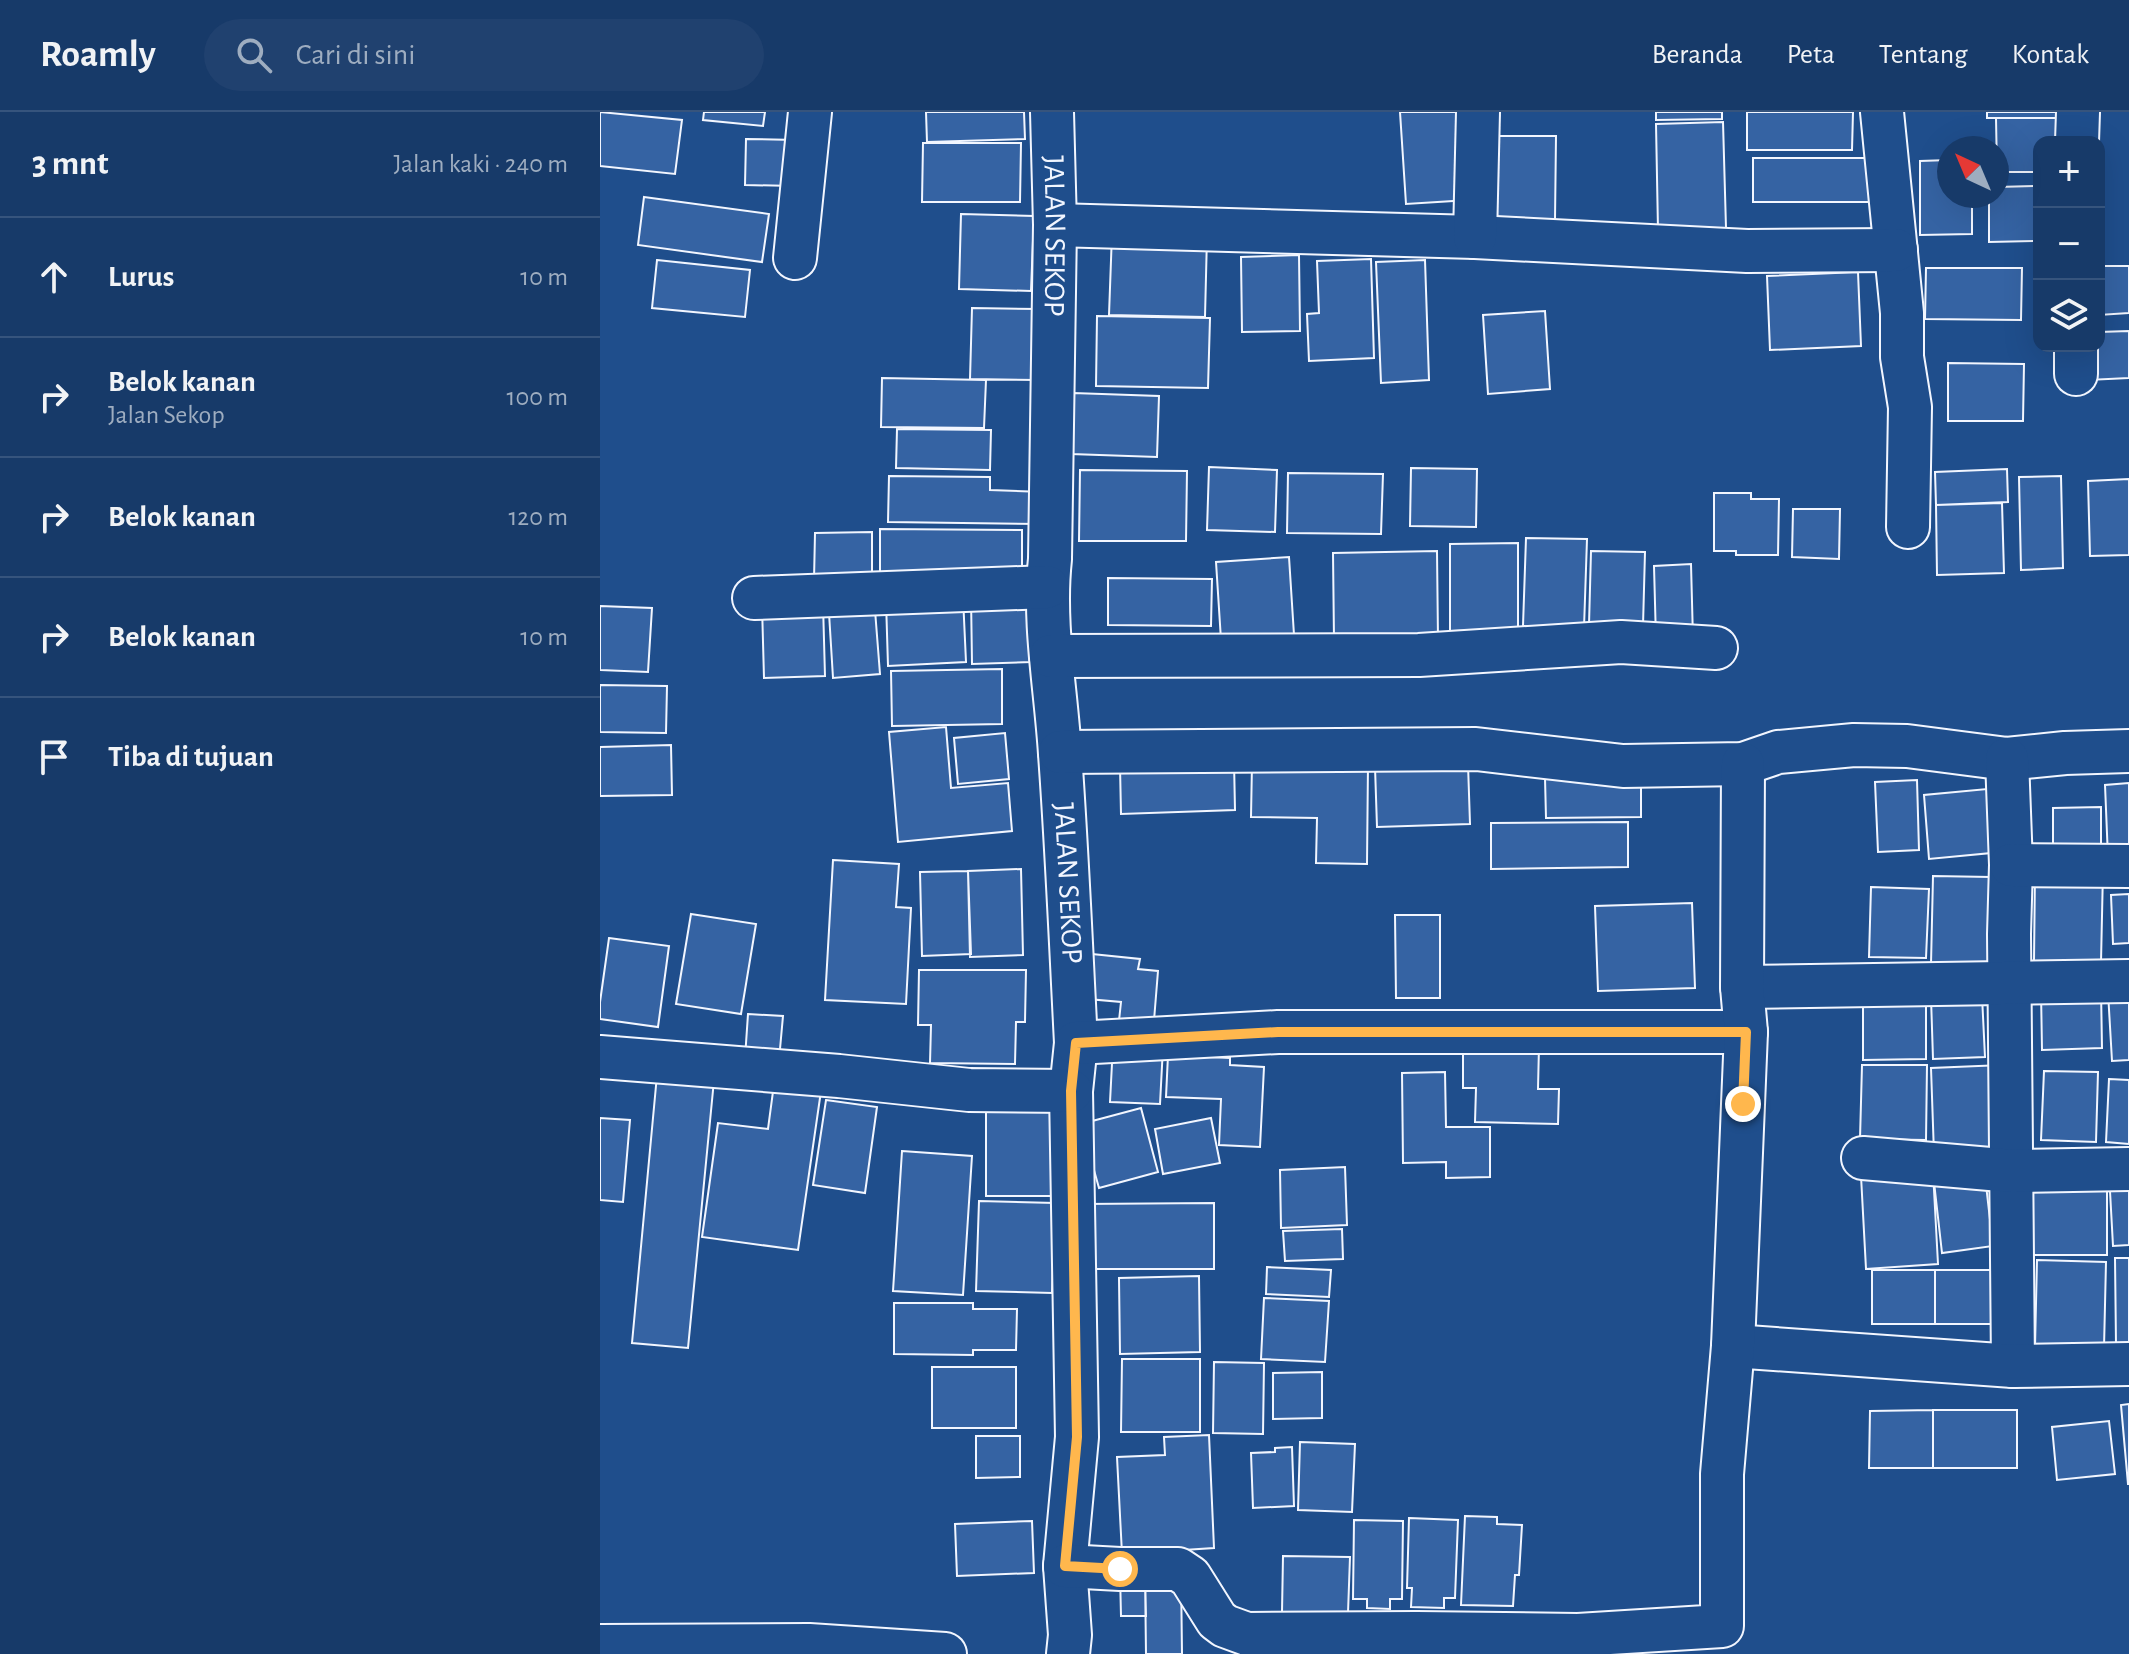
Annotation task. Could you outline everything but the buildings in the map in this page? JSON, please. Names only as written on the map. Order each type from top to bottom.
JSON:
[{"type":"street","points":[[795,258],[810,112]]},
{"type":"street","name":"JALAN SEKOP","points":[[1052,112],[1055,225],[1047,587],[1060,752],[1076,1043],[1071,1091],[1077,1437],[1065,1566],[1070,1635],[1068,1654]]},
{"type":"street","points":[[1475,237],[1478,112]]},
{"type":"street","points":[[1882,112],[1902,313],[1902,357],[1910,407],[1908,527]]},
{"type":"street","points":[[2077,136],[2078,112]]},
{"type":"street","points":[[1055,225],[1475,237],[1747,251],[1896,250]]},
{"type":"street","points":[[754,598],[1047,587]]},
{"type":"street","points":[[1051,656],[1419,655],[1621,642],[1716,648]]},
{"type":"street","points":[[1060,752],[1476,749],[1623,766],[1743,764],[1778,752],[1854,745],[1907,746],[2007,759],[2129,751]]},
{"type":"street","points":[[2007,759],[2011,865],[2013,1366]]},
{"type":"street","points":[[1065,1566],[1178,1569],[1190,1577],[1217,1620],[1247,1634],[1578,1635],[1722,1626],[1722,1474],[1733,1346],[1746,1032],[1742,987],[1743,764]]},
{"type":"street","points":[[2011,865],[2129,866]]},
{"type":"street","points":[[1742,987],[2129,981]]},
{"type":"street","points":[[1076,1043],[1278,1032],[1746,1032]]},
{"type":"street","points":[[600,1057],[969,1090],[1071,1091]]},
{"type":"street","points":[[1863,1158],[2013,1171],[2129,1169]]},
{"type":"street","points":[[1733,1346],[2013,1366],[2129,1364]]},
{"type":"street","points":[[600,1646],[809,1645],[945,1654]]},
{"type":"route","points":[[1120,1569],[1065,1566],[1077,1437],[1071,1091],[1076,1043],[1278,1032],[1746,1032],[1743,1104]]}]
